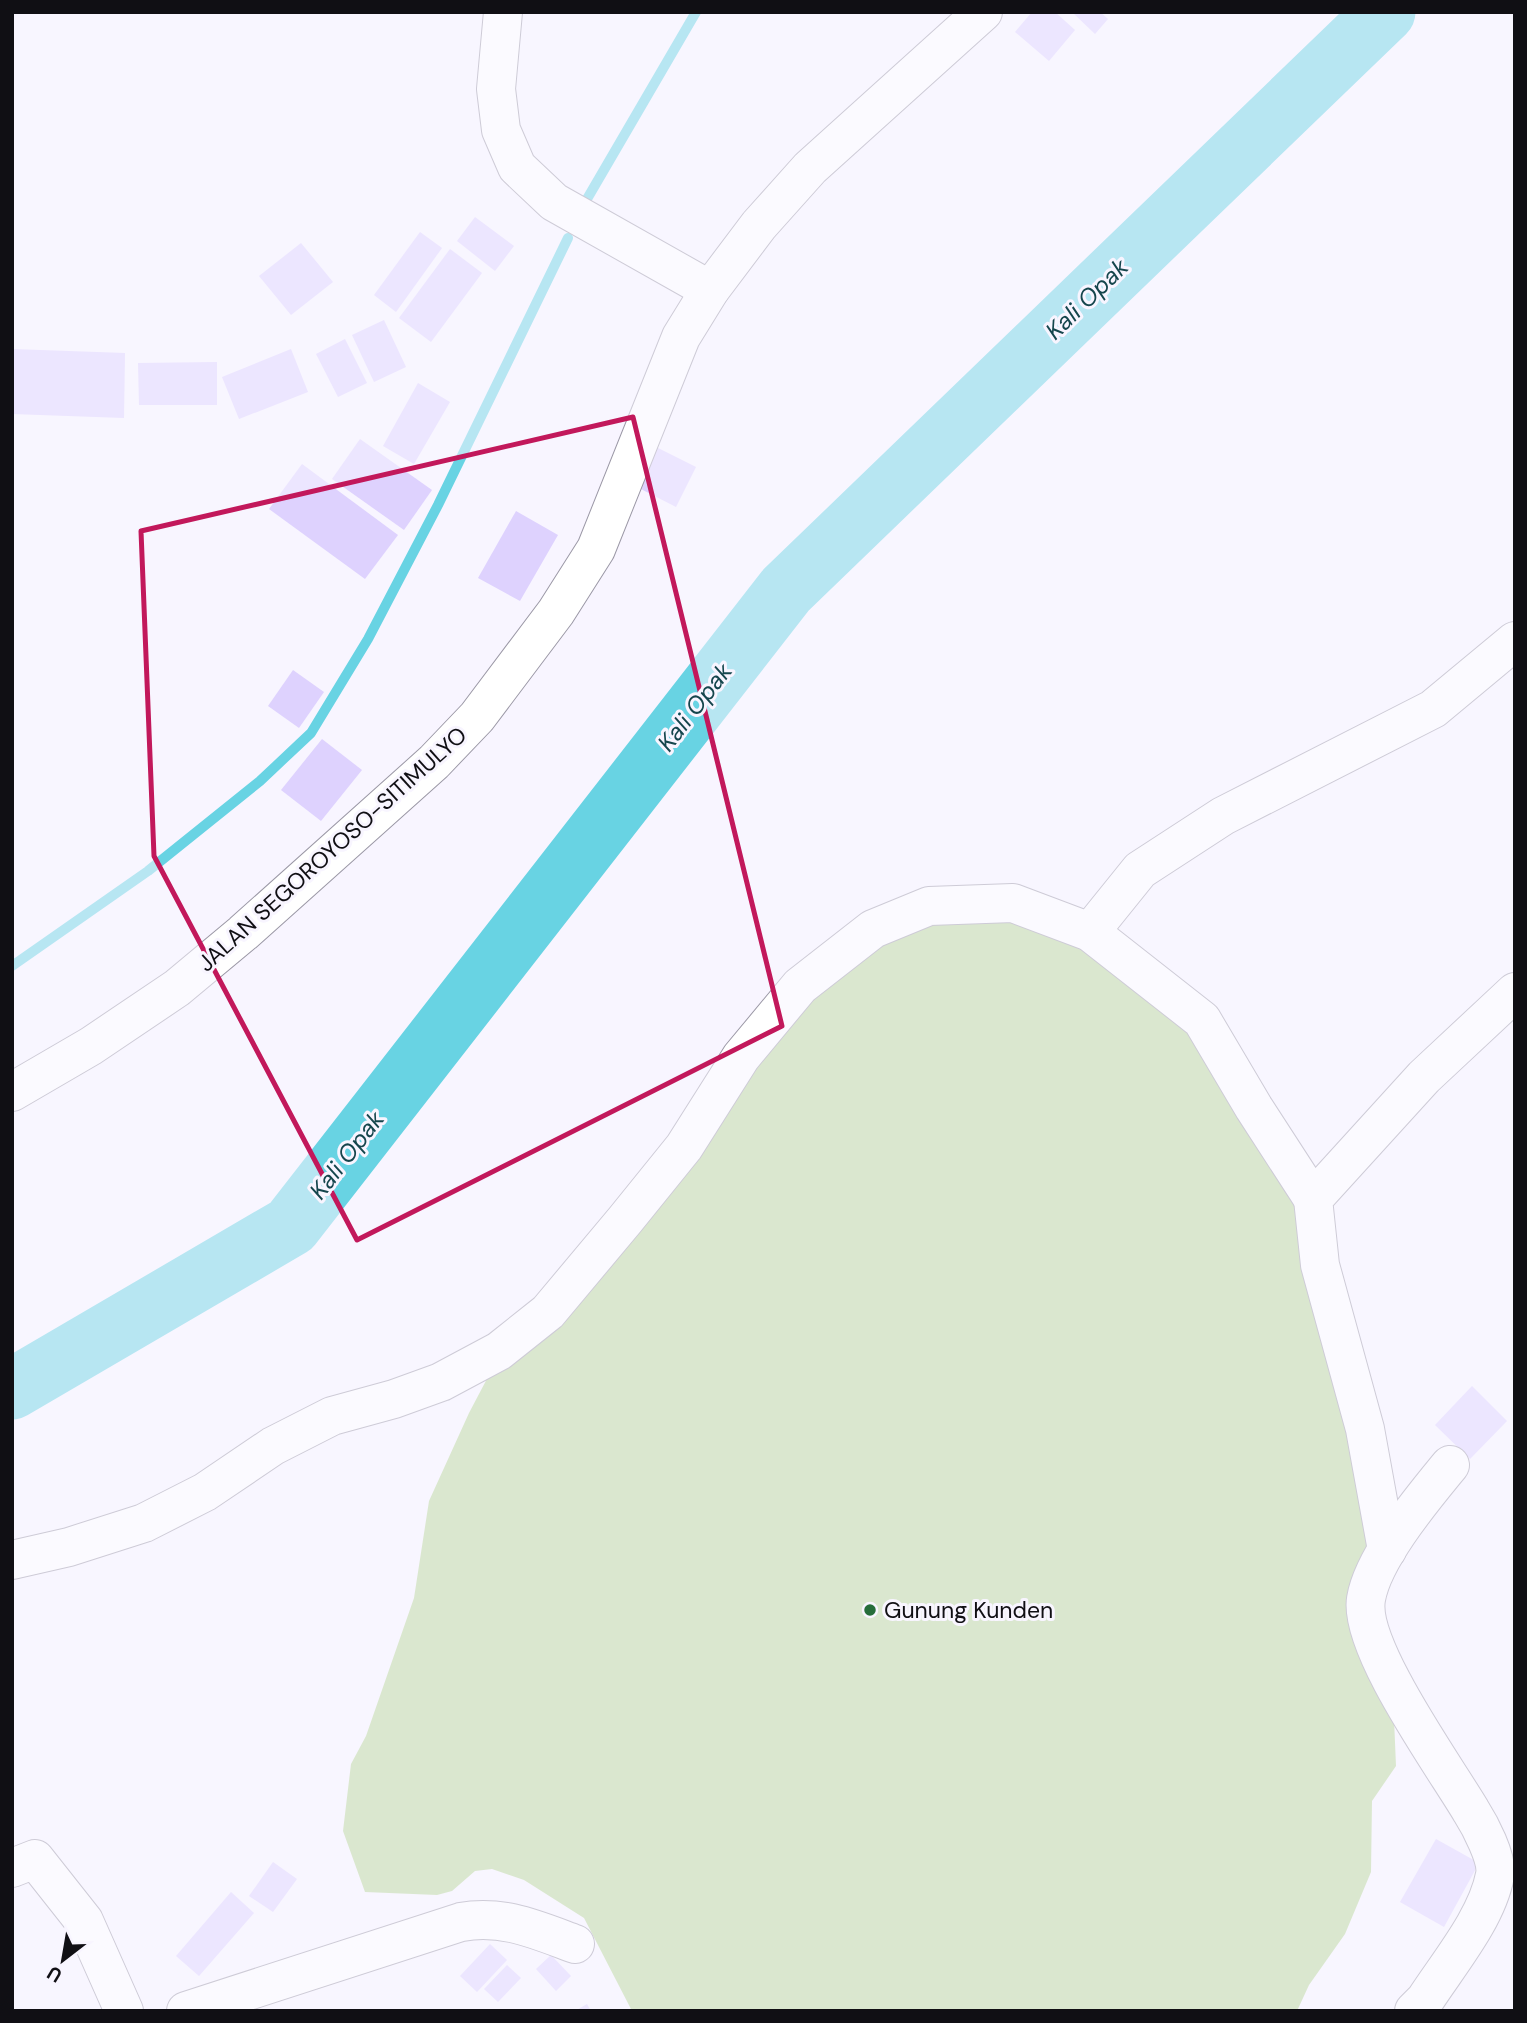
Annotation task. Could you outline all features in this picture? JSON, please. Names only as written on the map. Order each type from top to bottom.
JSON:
[{"type":"street","points":[[503,12],[496,89],[501,130],[517,167],[554,202],[710,290]]},
{"type":"street","name":"JALAN SEGOROYOSO-SITIMULYO","points":[[12,1092],[91,1046],[177,988],[243,933],[424,771],[477,717],[556,612],[596,549],[681,337],[710,290],[759,225],[810,168],[982,12]]},
{"type":"street","points":[[1090,932],[1140,870],[1223,816],[1433,709],[1515,640]]},
{"type":"street","points":[[12,1560],[69,1547],[144,1523],[205,1492],[273,1446],[332,1416],[394,1399],[441,1382],[499,1352],[548,1312],[625,1220],[684,1147],[741,1057],[800,986],[873,929],[929,906],[1013,903],[1090,932],[1202,1020],[1254,1108],[1313,1199],[1320,1265],[1365,1429],[1387,1550]]},
{"type":"street","points":[[1313,1199],[1424,1077],[1515,992]]},
{"type":"street","points":[[1414,2011],[1425,2000],[1486,1905],[1496,1872],[1483,1830],[1398,1692],[1377,1652],[1366,1617],[1366,1600],[1387,1550],[1416,1506],[1450,1465]]},
{"type":"street","points":[[12,1868],[35,1859],[84,1921],[124,2011]]},
{"type":"street","points":[[186,2011],[478,1918],[516,1923],[575,1944]]},
{"type":"highlighted area","points":[[633,417],[782,1026],[357,1240],[154,856],[141,531]]},
{"type":"green space","points":[[1013,905],[1200,1022],[1311,1200],[1383,1547],[1366,1582],[1393,1695],[1396,1766],[1372,1801],[1371,1872],[1345,1934],[1309,1985],[1297,2011],[632,2011],[584,1918],[524,1880],[492,1869],[475,1871],[452,1891],[437,1895],[365,1892],[343,1831],[351,1764],[366,1736],[414,1598],[429,1501],[469,1413],[500,1354],[743,1058],[874,931]]},
{"type":"building","points":[[1032,12],[1055,12],[1075,30],[1049,61],[1015,32]]},
{"type":"building","points":[[1072,12],[1100,12],[1108,19],[1095,34]]},
{"type":"building","points":[[475,217],[514,246],[495,271],[457,241]]},
{"type":"building","points":[[420,232],[442,248],[396,312],[374,295]]},
{"type":"building","points":[[301,243],[333,282],[291,315],[259,276]]},
{"type":"building","points":[[450,249],[482,273],[431,342],[399,318]]},
{"type":"building","points":[[384,320],[406,367],[374,382],[352,335]]},
{"type":"building","points":[[345,339],[367,383],[338,397],[316,354]]},
{"type":"building","points":[[12,349],[125,353],[124,418],[12,414]]},
{"type":"building","points":[[291,349],[308,392],[239,419],[222,377]]},
{"type":"building","points":[[217,362],[217,405],[139,405],[138,363]]},
{"type":"building","points":[[418,383],[450,402],[414,464],[383,446]]},
{"type":"building","points":[[360,439],[432,490],[404,530],[332,479]]},
{"type":"building","points":[[656,447],[696,467],[676,507],[635,486]]},
{"type":"building","points":[[302,464],[398,535],[365,579],[269,509]]},
{"type":"building","points":[[516,511],[558,535],[520,601],[478,578]]},
{"type":"building","points":[[293,670],[324,692],[299,728],[268,706]]},
{"type":"building","points":[[322,739],[362,770],[321,821],[281,790]]},
{"type":"building","points":[[1472,1386],[1507,1421],[1470,1459],[1435,1425]]},
{"type":"building","points":[[1436,1839],[1479,1863],[1444,1927],[1400,1902]]},
{"type":"building","points":[[273,1862],[297,1879],[273,1912],[249,1896]]},
{"type":"building","points":[[231,1892],[254,1913],[199,1976],[176,1956]]},
{"type":"building","points":[[490,1944],[507,1960],[477,1992],[460,1976]]},
{"type":"building","points":[[551,1955],[571,1976],[556,1991],[536,1969]]},
{"type":"building","points":[[507,1965],[521,1978],[498,2002],[484,1989]]},
{"type":"building","points":[[587,2004],[591,2011],[575,2011]]},
{"type":"waterway","points":[[587,199],[696,12]]},
{"type":"waterway","name":"Kali Opak","points":[[12,1389],[291,1226],[786,590],[1385,12]]},
{"type":"waterway","points":[[12,966],[148,871],[260,781],[311,733],[368,639],[438,505],[568,238]]},
{"type":"place","name":"Gunung Kunden","points":[[870,1610]]}]
